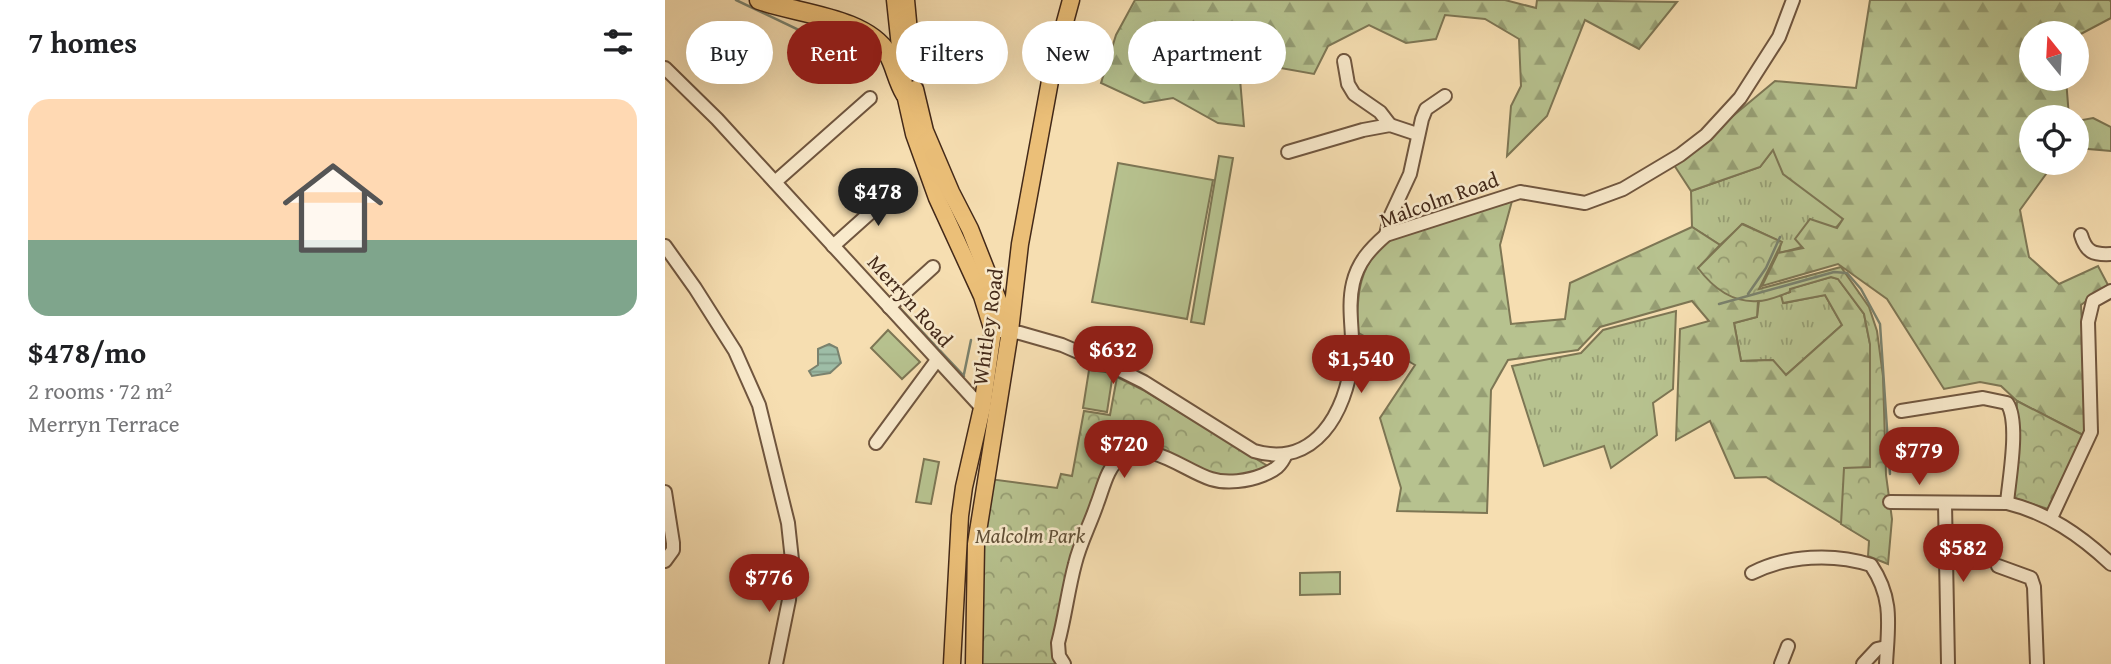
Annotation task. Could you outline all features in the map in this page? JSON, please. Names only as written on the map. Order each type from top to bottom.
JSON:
[{"type":"highway","points":[[759,0],[834,20],[866,32],[888,54],[897,81],[905,94]]},
{"type":"main road","name":"Whitley Road","points":[[974,664],[976,544],[1010,331],[1020,244],[1046,101],[1071,0]]},
{"type":"main road","points":[[901,7],[905,94],[914,134],[937,198],[982,296],[993,331]]},
{"type":"main road","points":[[901,7],[915,92],[925,131],[951,192],[971,229],[1010,331]]},
{"type":"main road","name":"Whitley Road","points":[[951,664],[960,516],[966,475],[982,408],[993,331]]},
{"type":"street","name":"Malcolm Road","points":[[1064,664],[1059,656],[1058,643],[1075,565],[1084,533],[1109,471],[1119,458],[1134,453],[1156,454],[1212,480],[1232,482],[1274,471],[1282,464],[1286,454],[1308,447],[1335,418],[1348,383],[1352,357],[1350,298],[1353,282],[1360,264],[1386,235],[1520,192],[1585,203],[1623,189],[1680,155],[1706,135],[1740,98],[1779,37],[1793,0]]},
{"type":"street","points":[[1344,61],[1348,84],[1354,94],[1380,112],[1390,125]]},
{"type":"street","name":"Merryn Road","points":[[665,68],[775,182],[982,408]]},
{"type":"street","points":[[1386,235],[1389,217],[1410,174],[1417,134],[1426,108],[1445,96]]},
{"type":"street","points":[[775,182],[870,98]]},
{"type":"street","points":[[1288,152],[1390,125],[1417,134]]},
{"type":"street","points":[[833,246],[900,186]]},
{"type":"street","points":[[2081,234],[2085,247],[2089,250],[2111,254]]},
{"type":"street","points":[[665,246],[734,351],[759,405],[788,523],[792,560],[789,600],[776,664]]},
{"type":"street","points":[[889,307],[933,267]]},
{"type":"street","points":[[2051,518],[2091,432],[2088,322],[2093,301],[2105,294]]},
{"type":"street","points":[[993,331],[1010,331],[1062,345],[1144,382],[1254,451],[1268,455],[1286,454]]},
{"type":"street","points":[[876,443],[937,360]]},
{"type":"street","points":[[1901,411],[1983,398],[2007,403],[2012,427],[2007,503]]},
{"type":"street","points":[[665,492],[673,543],[673,550],[665,561]]},
{"type":"street","points":[[1890,502],[2007,503],[2051,518],[2093,547],[2111,564]]},
{"type":"street","points":[[1945,504],[1948,664]]},
{"type":"street","points":[[1752,573],[1785,561],[1804,559],[1852,559],[1871,565],[1884,589],[1887,602],[1890,623],[1887,664]]},
{"type":"street","points":[[1998,566],[2031,578],[2035,587],[2037,664]]},
{"type":"street","points":[[1781,664],[1788,646]]},
{"type":"street","points":[[1863,664],[1877,649],[1887,647]]},
{"type":"green space","points":[[1135,0],[1505,0],[1536,8],[1537,0],[1677,2],[1639,49],[1585,20],[1547,116],[1507,156],[1511,106],[1521,86],[1519,39],[1485,19],[1445,15],[1436,39],[1406,43],[1369,25],[1328,46],[1314,74],[1286,69],[1286,21],[1128,21],[1128,84],[1240,84],[1244,126],[1218,123],[1173,98],[1144,103],[1103,84],[1114,84],[1116,35]]},
{"type":"green space","points":[[1870,0],[2110,0],[2111,18],[2089,30],[2089,21],[2019,21],[2019,91],[2067,91],[2068,105],[2019,105],[2019,175],[2045,175],[2020,210],[2029,257],[2059,284],[2098,266],[2108,285],[2081,305],[2087,425],[2083,435],[2017,401],[2001,386],[1980,382],[1944,389],[1887,299],[1838,264],[1762,286],[1778,253],[1803,248],[1795,239],[1810,219],[1837,228],[1843,219],[1783,174],[1773,150],[1760,167],[1691,191],[1674,165],[1775,81],[1856,88]]},
{"type":"green space","points":[[2093,118],[2111,127],[2111,151],[2089,149],[2089,119]]},
{"type":"green space","points":[[1773,150],[1843,219],[1837,226],[1823,238],[1779,253],[1781,242],[1743,224],[1720,245],[1692,227],[1691,191],[1760,167]]},
{"type":"green space","points":[[1219,156],[1233,158],[1204,324],[1191,322]]},
{"type":"green space","points":[[1118,163],[1213,180],[1187,319],[1092,302]]},
{"type":"green space","points":[[1512,201],[1500,245],[1511,324],[1565,319],[1570,283],[1692,227],[1720,245],[1698,268],[1733,297],[1758,301],[1757,317],[1734,323],[1741,361],[1773,360],[1786,375],[1842,325],[1825,295],[1783,303],[1781,295],[1790,292],[1789,289],[1831,277],[1838,279],[1864,314],[1870,344],[1870,541],[1766,477],[1735,478],[1710,421],[1676,440],[1680,329],[1709,321],[1692,301],[1600,327],[1578,350],[1508,360],[1491,390],[1487,513],[1397,511],[1401,488],[1380,418],[1415,365],[1357,332],[1359,293],[1365,270],[1379,249],[1390,239]]},
{"type":"green space","points":[[1742,224],[1782,242],[1759,289],[1841,267],[1869,307],[1877,331],[1883,376],[1886,475],[1892,519],[1888,564],[1868,556],[1869,541],[1841,524],[1844,468],[1870,467],[1870,344],[1864,314],[1838,279],[1831,277],[1790,289],[1790,292],[1762,301],[1740,300],[1717,288],[1698,268]]},
{"type":"green space","points":[[1781,295],[1784,303],[1825,295],[1842,325],[1786,375],[1772,360],[1741,361],[1734,323],[1757,317],[1759,301]]},
{"type":"green space","points":[[1676,311],[1673,389],[1653,403],[1657,435],[1611,468],[1604,446],[1544,466],[1512,366],[1581,353],[1603,330]]},
{"type":"green space","points":[[888,330],[920,362],[902,379],[871,348]]},
{"type":"green space","points":[[1089,370],[1113,373],[1107,412],[1083,408]]},
{"type":"green space","name":"Malcolm Park","points":[[1117,377],[1271,468],[1238,476],[1212,473],[1158,449],[1106,466],[1055,657],[1057,664],[979,664],[981,544],[990,479],[1057,488],[1061,474],[1072,476],[1084,411],[1110,415]]},
{"type":"green space","points":[[2017,401],[2083,435],[2048,509],[2014,498]]},
{"type":"green space","points":[[924,459],[939,462],[931,504],[916,502]]},
{"type":"green space","points":[[1340,572],[1340,594],[1300,595],[1300,573]]},
{"type":"shaded area","points":[[829,344],[837,348],[841,363],[830,373],[812,376],[809,371],[818,365],[818,349]]},
{"type":"waterway","points":[[736,0],[787,24]]},
{"type":"waterway","points":[[761,158],[776,174]]},
{"type":"waterway","points":[[784,183],[796,196]]},
{"type":"waterway","points":[[1748,294],[1766,268],[1780,237]]},
{"type":"waterway","points":[[865,272],[888,296]]},
{"type":"waterway","points":[[1719,304],[1834,272],[1847,273],[1861,289],[1880,324],[1890,474]]},
{"type":"waterway","points":[[899,307],[964,376]]},
{"type":"waterway","points":[[964,374],[971,340]]}]
